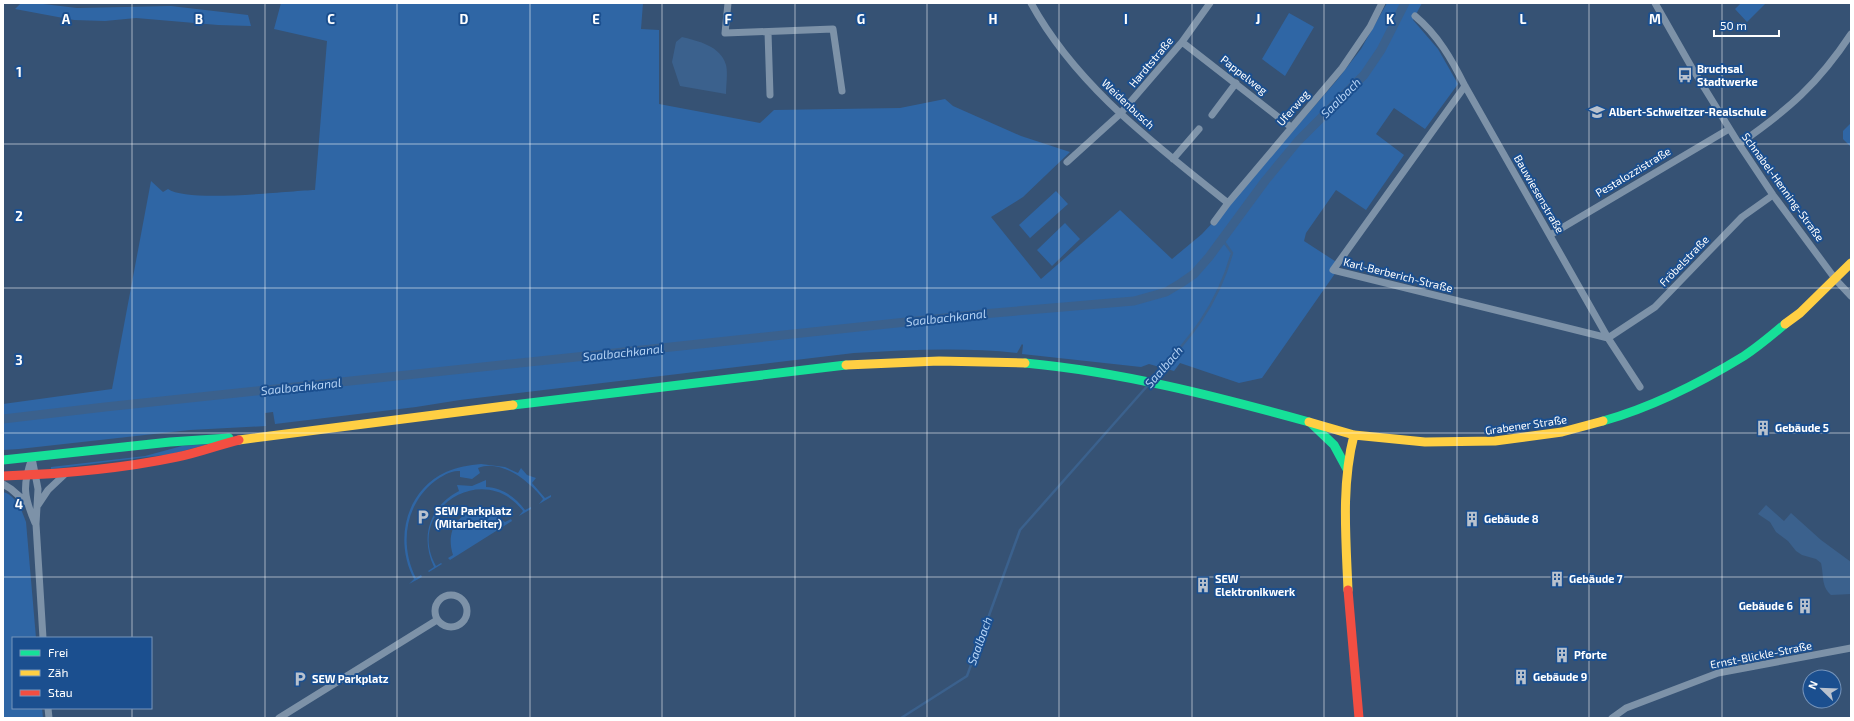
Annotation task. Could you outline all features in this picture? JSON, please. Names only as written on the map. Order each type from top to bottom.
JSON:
[{"type":"main road","name":"Grabener Straße","points":[[248,438],[832,366],[894,361],[945,360],[1045,365],[1159,383],[1354,435],[1402,442],[1474,444],[1554,435],[1599,424],[1651,406],[1699,384],[1746,356],[1811,303],[1836,280],[1851,263]]},
{"type":"main road","points":[[1311,423],[1334,445],[1347,469]]},
{"type":"main road","points":[[1354,435],[1347,469],[1346,540],[1359,718]]},
{"type":"main road","points":[[3,460],[193,440],[248,438]]},
{"type":"main road","points":[[3,476],[68,472],[157,461],[189,455],[248,438]]},
{"type":"street","points":[[728,3],[726,33],[833,29],[842,91]]},
{"type":"street","name":"Weidenbusch","points":[[1031,3],[1039,17],[1077,70],[1120,114],[1228,203]]},
{"type":"street","name":"Hardtstraße","points":[[1067,162],[1120,114],[1182,42],[1210,3]]},
{"type":"street","name":"Uferweg","points":[[1214,222],[1228,203],[1355,51],[1382,3]]},
{"type":"street","name":"Schnabel-Henning-Straße","points":[[1655,3],[1692,68],[1739,144],[1773,194],[1836,280],[1851,296]]},
{"type":"street","name":"Bauwiesenstraße","points":[[1415,16],[1436,37],[1451,59],[1608,338],[1640,387]]},
{"type":"street","points":[[768,32],[770,95]]},
{"type":"street","points":[[1739,144],[1773,120],[1799,98],[1816,81],[1837,55],[1851,34]]},
{"type":"street","name":"Pappelweg","points":[[1182,42],[1291,127]]},
{"type":"street","points":[[1212,115],[1236,83]]},
{"type":"street","name":"Karl-Berberich-Straße","points":[[1465,86],[1333,270],[1608,338]]},
{"type":"street","name":"Pestalozzistraße","points":[[1550,235],[1729,128]]},
{"type":"street","points":[[1174,159],[1199,129]]},
{"type":"street","name":"Fröbelstraße","points":[[1608,338],[1655,307],[1742,217],[1773,194]]},
{"type":"street","points":[[32,458],[36,475],[38,505],[36,524],[43,637]]},
{"type":"street","points":[[32,458],[26,475],[26,502],[36,524]]},
{"type":"street","points":[[38,505],[48,490],[68,472]]},
{"type":"street","points":[[3,484],[26,502]]},
{"type":"street","points":[[455,596],[464,602],[467,611],[464,621],[460,625],[455,627],[445,626],[437,620],[435,610],[440,600],[444,597],[455,596]]},
{"type":"street","points":[[279,718],[437,620]]},
{"type":"street","name":"Ernst-Blickle-Straße","points":[[1612,718],[1626,708],[1718,673],[1851,648]]},
{"type":"shaded area","points":[[21,3],[35,3],[77,8],[171,6],[248,15],[251,26],[218,25],[136,18],[105,21],[74,20],[15,9]]},
{"type":"shaded area","points":[[281,3],[643,3],[641,29],[659,30],[659,104],[760,123],[774,110],[900,108],[945,99],[953,106],[1021,136],[1070,152],[1023,197],[991,217],[1041,279],[1120,210],[1172,259],[1202,234],[1229,205],[1337,80],[1361,49],[1387,3],[1422,3],[1413,20],[1438,49],[1458,84],[1425,129],[1394,108],[1376,134],[1404,155],[1366,210],[1336,190],[1306,233],[1304,241],[1341,265],[1262,378],[1239,383],[1180,363],[1174,371],[1149,364],[1141,367],[1022,354],[1022,344],[1017,353],[976,350],[915,350],[854,353],[460,400],[416,407],[275,424],[273,412],[265,413],[266,426],[190,430],[3,450],[3,404],[112,389],[151,181],[163,192],[168,189],[179,193],[195,195],[215,196],[315,190],[327,41],[274,29]]},
{"type":"shaded area","points":[[1741,3],[1766,3],[1747,22],[1735,9]]},
{"type":"shaded area","points":[[1289,13],[1314,27],[1285,76],[1262,59]]},
{"type":"shaded area","points":[[682,37],[708,45],[719,53],[727,68],[726,94],[680,86],[672,62],[676,42]]},
{"type":"shaded area","points":[[1851,123],[1851,147],[1843,139],[1843,131]]},
{"type":"shaded area","points":[[1056,191],[1068,204],[1030,238],[1019,225]]},
{"type":"shaded area","points":[[1065,223],[1080,239],[1052,266],[1037,250]]},
{"type":"shaded area","points":[[209,444],[172,454],[51,469],[51,467],[145,456],[182,446]]},
{"type":"shaded area","points":[[481,464],[505,467],[518,473],[521,468],[527,475],[536,478],[532,483],[545,498],[551,495],[551,497],[539,504],[543,499],[531,486],[514,473],[496,466],[478,468],[480,473],[472,479],[460,477],[460,471],[450,472],[441,477],[425,490],[411,513],[407,539],[408,552],[416,578],[421,575],[422,577],[409,584],[414,579],[408,564],[405,549],[405,533],[407,518],[413,504],[421,491],[432,480],[446,472],[464,466]]},
{"type":"shaded area","points":[[486,480],[486,487],[503,491],[513,497],[525,510],[531,507],[531,509],[519,516],[523,511],[507,496],[488,490],[470,491],[453,498],[439,510],[431,526],[429,545],[436,566],[441,563],[442,564],[429,572],[428,571],[434,567],[428,545],[428,534],[434,514],[440,505],[459,491],[457,485],[472,486]]},
{"type":"shaded area","points":[[3,492],[12,496],[20,508],[26,522],[36,637],[12,637],[12,709],[42,709],[43,718],[3,718]]},
{"type":"shaded area","points":[[1766,505],[1784,521],[1791,513],[1821,540],[1851,562],[1851,594],[1831,595],[1828,592],[1824,584],[1821,563],[1816,559],[1802,555],[1796,551],[1788,541],[1776,532],[1770,522],[1758,514]]},
{"type":"shaded area","points":[[478,510],[492,512],[505,522],[511,519],[512,521],[450,560],[448,558],[453,555],[451,540],[454,526],[463,516]]},
{"type":"waterway","name":"Saalbachkanal","points":[[3,419],[982,314],[1134,301],[1166,292],[1194,274],[1209,257],[1265,181],[1298,141],[1364,75],[1381,50],[1405,3]]},
{"type":"waterway","name":"Saalbach","points":[[1153,379],[1179,350],[1201,321],[1219,290],[1232,253],[1222,239]]},
{"type":"waterway","name":"Saalbach","points":[[901,718],[967,676],[1020,530],[1149,384]]},
{"type":"traffic: fast","points":[[1603,421],[1640,409],[1710,376],[1765,341],[1785,324]]},
{"type":"traffic: fast","points":[[1025,363],[1097,372],[1168,386],[1309,422]]},
{"type":"traffic: fast","points":[[513,405],[846,365]]},
{"type":"traffic: fast","points":[[1312,424],[1334,445],[1347,469]]},
{"type":"traffic: fast","points":[[3,460],[170,442],[229,438]]},
{"type":"traffic: slow","points":[[1785,324],[1800,313],[1851,263]]},
{"type":"traffic: slow","points":[[846,365],[939,361],[1025,363]]},
{"type":"traffic: slow","points":[[239,440],[513,405]]},
{"type":"traffic: slow","points":[[1309,422],[1354,435],[1425,442],[1495,441],[1562,432],[1603,421]]},
{"type":"traffic: slow","points":[[1348,590],[1345,512],[1347,473],[1354,435]]},
{"type":"traffic: jam","points":[[3,476],[47,474],[134,465],[185,455],[239,440]]},
{"type":"traffic: jam","points":[[1348,590],[1359,718]]},
{"type":"place","name":"Bruchsal Stadtwerke","points":[[1685,75]]},
{"type":"place","name":"Albert-Schweitzer-Realschule","points":[[1597,112]]},
{"type":"place","name":"Gebäude 5","points":[[1763,428]]},
{"type":"place","name":"SEW Parkplatz (Mitarbeiter)","points":[[423,517]]},
{"type":"place","name":"Gebäude 8","points":[[1472,519]]},
{"type":"place","name":"Gebäude 7","points":[[1557,579]]},
{"type":"place","name":"SEW Elektronikwerk","points":[[1203,585]]},
{"type":"place","name":"Gebäude 6","points":[[1805,606]]},
{"type":"place","name":"Pforte","points":[[1562,655]]},
{"type":"place","name":"Gebäude 9","points":[[1521,677]]},
{"type":"place","name":"SEW Parkplatz","points":[[300,679]]}]
